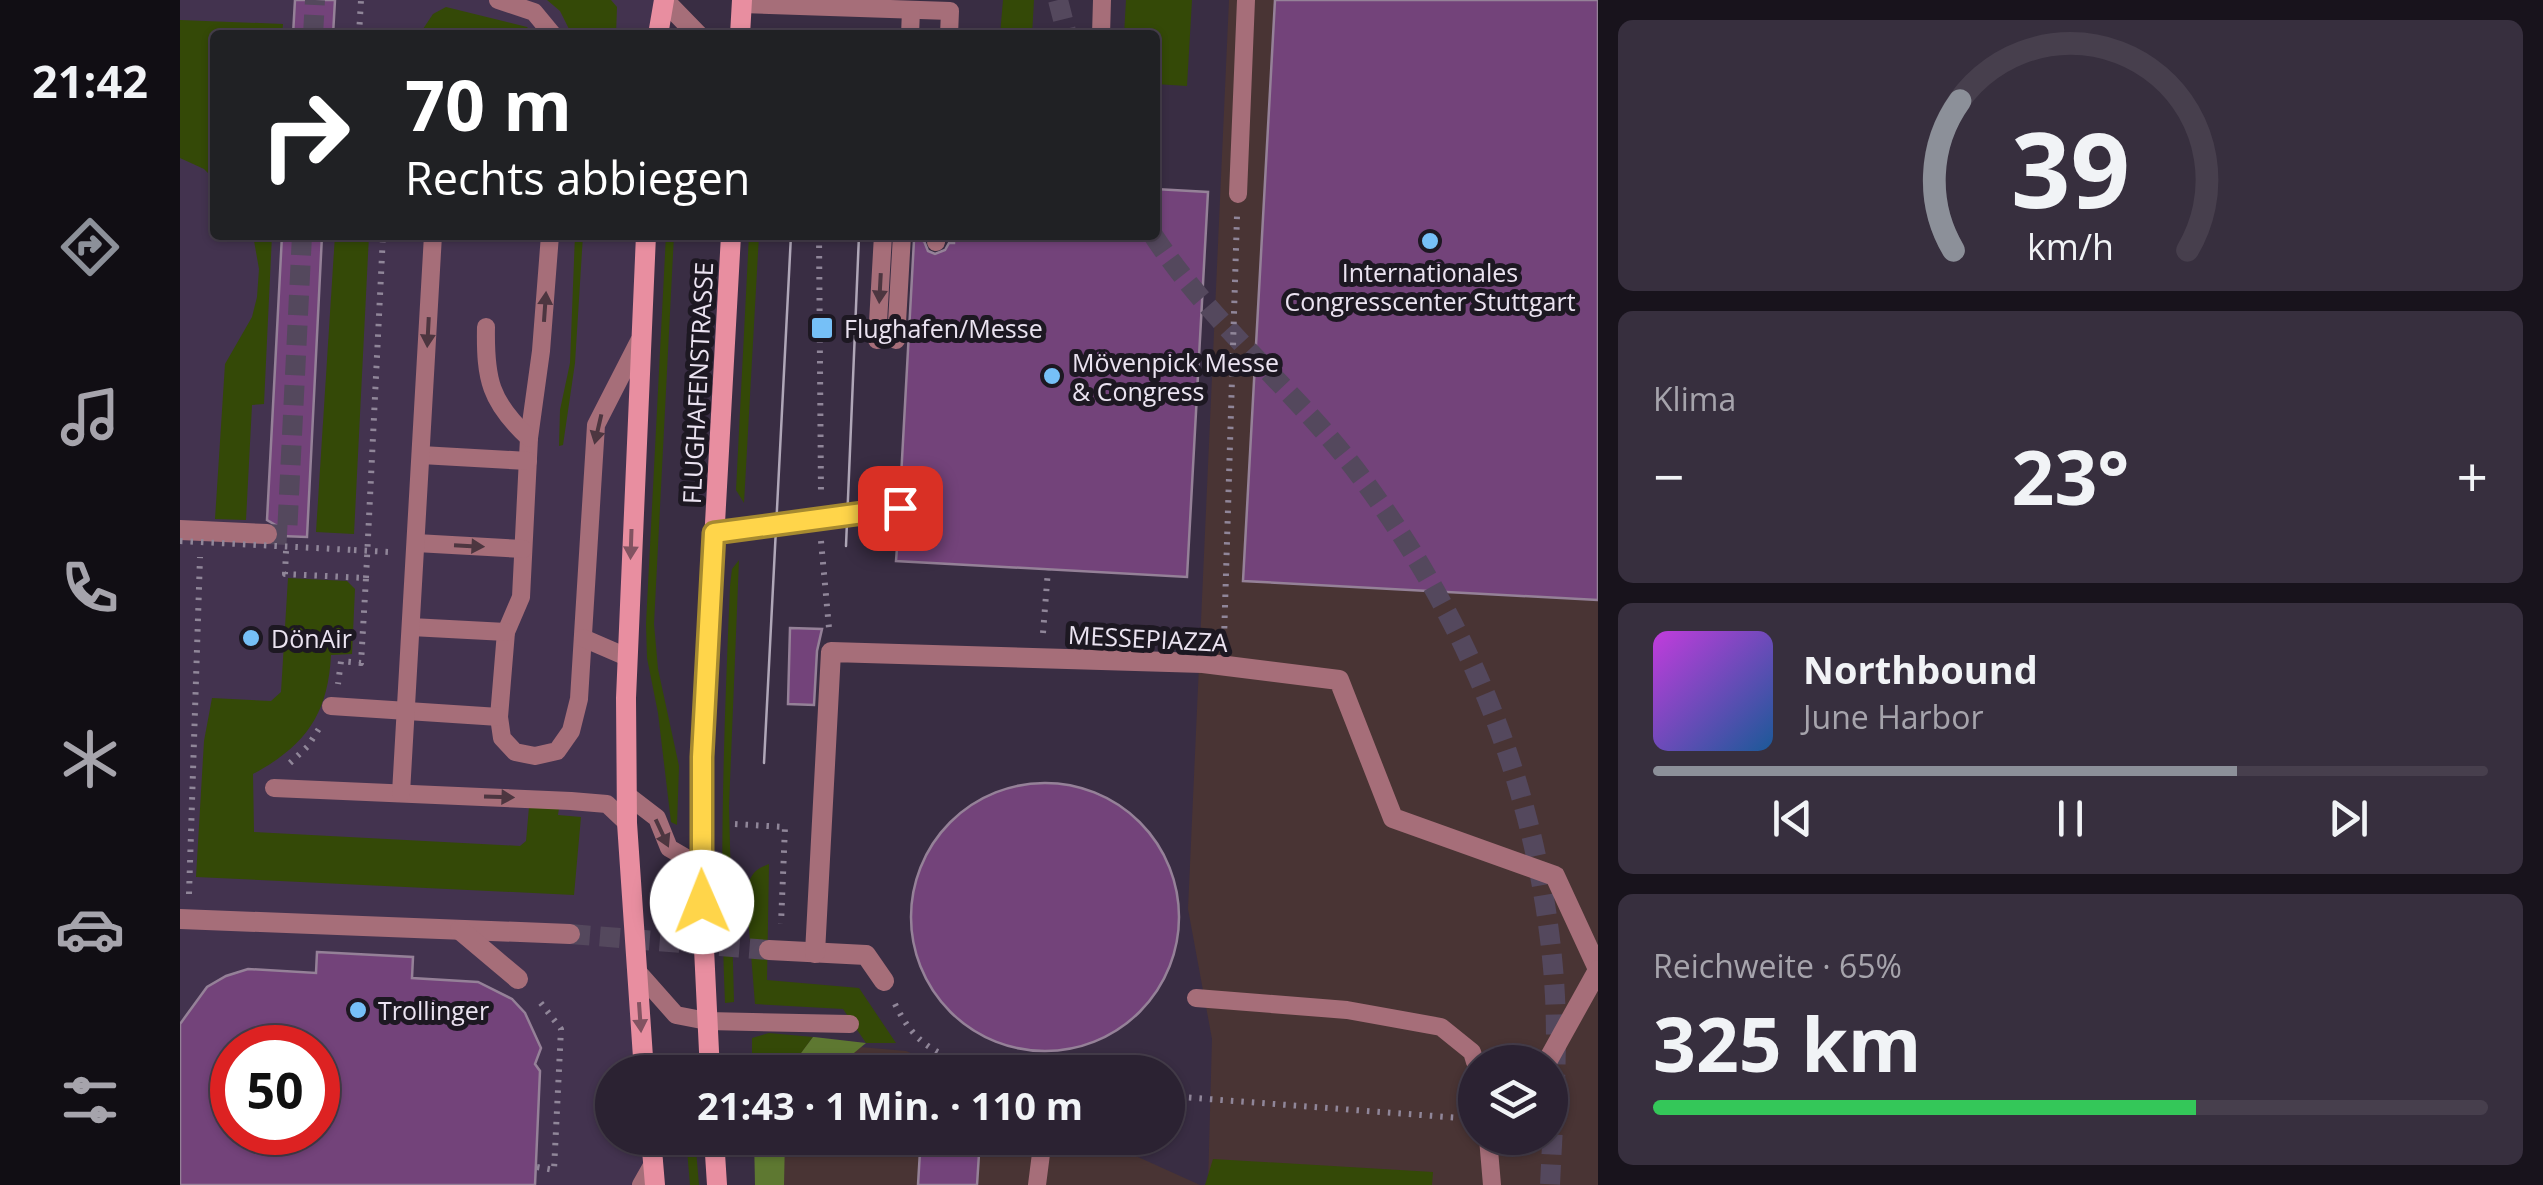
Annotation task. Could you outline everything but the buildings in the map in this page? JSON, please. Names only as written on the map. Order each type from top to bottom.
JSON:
[{"type":"main road","points":[[659,30],[664,0]]},
{"type":"main road","points":[[740,30],[742,2]]},
{"type":"main road","points":[[643,1055],[627,795],[628,657],[646,240]]},
{"type":"main road","name":"FLUGHAFENSTRASSE","points":[[709,1055],[700,866],[730,240]]},
{"type":"main road","points":[[653,1155],[655,1185]]},
{"type":"main road","points":[[715,1155],[717,1185]]},
{"type":"street","points":[[664,0],[693,30]]},
{"type":"street","points":[[190,530],[277,534]]},
{"type":"street","points":[[814,952],[831,652]]},
{"type":"street","name":"MESSEPIAZZA","points":[[831,652],[1223,665],[1339,680],[1393,818],[1555,876],[1598,969],[1556,1045]]},
{"type":"street","points":[[184,919],[570,934]]},
{"type":"street","points":[[460,930],[518,979]]},
{"type":"street","points":[[769,950],[866,956],[884,981]]},
{"type":"lane","points":[[498,0],[534,12],[549,30]]},
{"type":"lane","points":[[1102,0],[1102,30]]},
{"type":"lane","points":[[1238,194],[1246,0]]},
{"type":"lane","points":[[742,2],[950,11],[949,30]]},
{"type":"lane","points":[[910,30],[911,10]]},
{"type":"lane","points":[[402,793],[433,240]]},
{"type":"lane","points":[[550,240],[529,438],[521,597],[506,632],[499,717],[502,738],[516,752],[535,756],[557,751],[572,731],[583,638],[596,425],[639,341]]},
{"type":"lane","points":[[883,240],[887,340],[901,240]]},
{"type":"lane","points":[[486,327],[491,391],[506,417],[529,438]]},
{"type":"lane","points":[[420,455],[528,461]]},
{"type":"lane","points":[[714,533],[900,508]]},
{"type":"lane","points":[[415,548],[523,549]]},
{"type":"lane","points":[[411,627],[506,632]]},
{"type":"lane","points":[[583,638],[628,657]]},
{"type":"lane","points":[[331,706],[499,717]]},
{"type":"lane","points":[[274,788],[607,804],[627,823]]},
{"type":"lane","points":[[627,795],[657,818],[670,848],[700,866]]},
{"type":"lane","points":[[637,971],[676,1015],[707,1021],[850,1024]]},
{"type":"lane","points":[[1196,998],[1346,1010],[1441,1026],[1464,1045]]},
{"type":"lane","points":[[1037,1185],[1041,1155]]},
{"type":"lane","points":[[1489,1155],[1492,1185]]},
{"type":"lane","points":[[641,1185],[654,1162]]},
{"type":"path","points":[[359,30],[361,0]]},
{"type":"path","points":[[1223,665],[1238,194]]},
{"type":"path","points":[[277,534],[285,574],[361,578],[367,550],[384,240]]},
{"type":"path","points":[[819,240],[820,494]]},
{"type":"path","points":[[184,919],[190,530]]},
{"type":"path","points":[[821,534],[831,652]]},
{"type":"path","points":[[180,541],[354,550],[415,548]]},
{"type":"path","points":[[1044,620],[1048,570]]},
{"type":"path","points":[[735,824],[785,827],[781,920]]},
{"type":"path","points":[[536,1168],[554,1170],[560,1029],[550,1014]]},
{"type":"path","points":[[906,1027],[922,1044],[945,1055]]},
{"type":"path","points":[[1185,1097],[1458,1118]]},
{"type":"shaded area","points":[[180,0],[664,0],[659,30],[210,30],[210,240],[646,240],[626,698],[643,1055],[595,1055],[595,1155],[652,1155],[655,1185],[180,1185]]},
{"type":"shaded area","points":[[1229,0],[1598,0],[1598,1185],[1208,1185],[1212,1039],[1188,909]]},
{"type":"shaded area","points":[[757,1038],[906,1051],[915,1055],[758,1055]]},
{"type":"shaded area","points":[[760,1155],[1134,1155],[1200,1185],[761,1185]]},
{"type":"green space","points":[[547,0],[611,0],[617,7],[616,30],[570,30],[560,11]]},
{"type":"green space","points":[[1003,0],[1034,0],[1032,30],[1000,30]]},
{"type":"green space","points":[[1126,0],[1192,0],[1187,86],[1160,84],[1160,30],[1124,30]]},
{"type":"green space","points":[[446,7],[530,30],[422,30],[433,14]]},
{"type":"green space","points":[[180,20],[283,24],[282,30],[210,30],[210,175],[180,158]]},
{"type":"green space","points":[[254,240],[272,240],[264,404],[252,405],[246,520],[215,519],[225,364],[252,317],[259,269]]},
{"type":"green space","points":[[335,240],[369,240],[354,534],[316,532]]},
{"type":"green space","points":[[575,240],[583,240],[575,363],[563,445],[559,446],[560,410],[570,363]]},
{"type":"green space","points":[[666,240],[674,240],[654,624],[658,669],[679,766],[677,825],[671,822],[647,658]]},
{"type":"green space","points":[[749,240],[759,240],[744,503],[736,490]]},
{"type":"green space","points":[[739,560],[729,806],[734,1002],[725,1003],[724,743],[730,586],[732,569]]},
{"type":"green space","points":[[288,578],[347,581],[355,589],[352,654],[331,655],[325,695],[310,726],[287,752],[253,774],[254,832],[520,846],[526,841],[529,807],[559,808],[558,815],[581,817],[574,895],[196,877],[204,741],[212,698],[271,701],[281,692]]},
{"type":"green space","points":[[769,864],[767,980],[859,988],[896,1043],[866,1043],[843,1009],[755,1004],[746,892],[753,874]]},
{"type":"green space","points":[[769,1033],[813,1037],[800,1055],[752,1055],[752,1038]]},
{"type":"green space","points":[[813,1037],[866,1043],[852,1055],[800,1055]]},
{"type":"green space","points":[[687,1155],[696,1155],[699,1185],[690,1185]]},
{"type":"green space","points":[[754,1155],[785,1155],[784,1185],[755,1185]]},
{"type":"green space","points":[[1213,1159],[1433,1172],[1432,1185],[1205,1185]]},
{"type":"tunnel","points":[[313,30],[315,0]]},
{"type":"tunnel","points":[[1058,0],[1066,30]]},
{"type":"tunnel","points":[[267,534],[287,535],[302,240]]},
{"type":"tunnel","points":[[1156,240],[1201,299],[1361,477],[1436,592],[1494,715],[1516,779],[1546,912],[1556,1031],[1550,1185]]},
{"type":"tunnel","points":[[570,934],[769,950]]},
{"type":"tram line","points":[[764,763],[791,240]]},
{"type":"tram line","points":[[846,546],[859,240]]},
{"type":"place","name":"Internationales Congresscenter Stuttgart","points":[[1430,241]]},
{"type":"place","name":"Flughafen/Messe","points":[[822,328]]},
{"type":"place","name":"Mövenpick Messe & Congress","points":[[1052,376]]},
{"type":"place","name":"DönAir","points":[[251,638]]},
{"type":"place","name":"Trollinger","points":[[358,1010]]},
{"type":"route","points":[[702,902],[702,757],[714,533],[900,508]]}]
